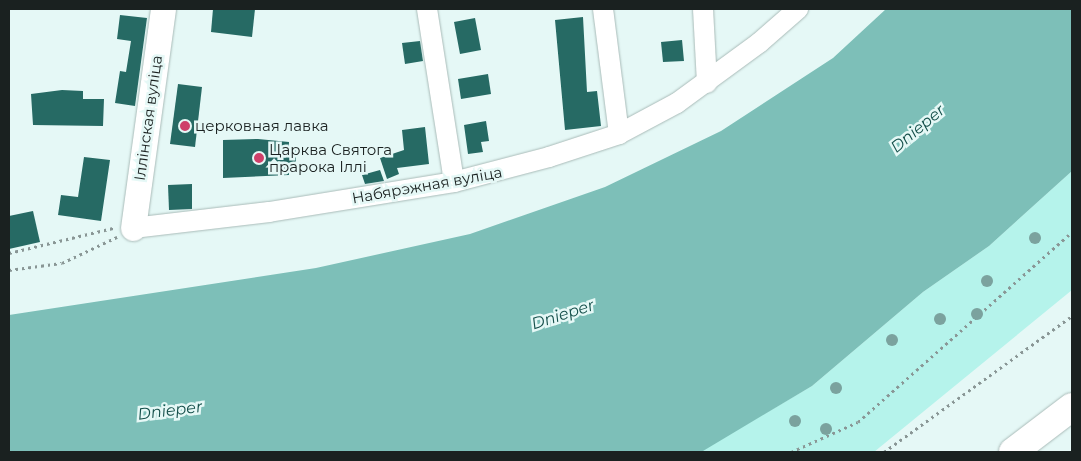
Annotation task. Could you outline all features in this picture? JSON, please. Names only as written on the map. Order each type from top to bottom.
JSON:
[{"type":"main road","points":[[1013,452],[1072,407]]},
{"type":"street","name":"Іллінская вуліца","points":[[134,225],[163,9]]},
{"type":"street","points":[[427,9],[454,182]]},
{"type":"street","points":[[603,9],[619,134]]},
{"type":"street","points":[[703,9],[706,83]]},
{"type":"street","name":"Набярэжная вуліца","points":[[134,225],[269,212],[492,175],[619,134],[677,103],[706,83],[798,9]]},
{"type":"path","points":[[9,253],[134,225]]},
{"type":"path","points":[[9,270],[62,263],[134,225]]},
{"type":"path","points":[[791,452],[858,422],[1072,232]]},
{"type":"path","points":[[884,452],[1072,316]]},
{"type":"shaded area","points":[[1072,171],[1072,290],[874,452],[699,452],[812,386],[923,292],[989,246]]},
{"type":"water","name":"Dnieper","points":[[886,9],[1072,9],[1072,171],[989,246],[923,292],[812,386],[703,451],[9,452],[9,315],[316,268],[470,234],[605,187],[721,131],[833,58]]},
{"type":"building","points":[[213,9],[255,9],[252,37],[211,32]]},
{"type":"building","points":[[120,15],[147,18],[135,106],[115,103],[120,71],[126,72],[131,41],[117,39]]},
{"type":"building","points":[[583,17],[587,92],[597,91],[601,126],[565,130],[555,20]]},
{"type":"building","points":[[475,18],[481,50],[460,54],[454,22]]},
{"type":"building","points":[[682,40],[684,61],[663,62],[661,42]]},
{"type":"building","points":[[420,41],[423,61],[405,64],[402,43]]},
{"type":"building","points":[[488,74],[491,94],[461,99],[458,79]]},
{"type":"building","name":"церковная лавка","points":[[178,84],[202,87],[195,147],[170,144]]},
{"type":"building","points":[[62,90],[83,91],[83,99],[104,99],[103,126],[33,125],[31,94]]},
{"type":"building","points":[[486,121],[489,141],[481,142],[483,152],[468,154],[464,125]]},
{"type":"building","points":[[425,127],[429,164],[397,168],[399,174],[387,179],[380,158],[404,150],[402,130]]},
{"type":"building","name":"Царква Святога прарока Іллі","points":[[258,139],[289,142],[289,149],[296,149],[296,167],[289,167],[289,175],[223,178],[223,140]]},
{"type":"building","points":[[84,157],[110,160],[101,221],[58,215],[61,195],[78,197]]},
{"type":"building","points":[[380,170],[384,181],[365,184],[362,175]]},
{"type":"building","points":[[192,184],[192,209],[169,210],[168,185]]},
{"type":"building","points":[[33,211],[40,242],[9,249],[9,216]]},
{"type":"place","name":"церковная лавка","points":[[185,126]]},
{"type":"place","name":"Царква Святога прарока Іллі","points":[[259,158]]}]
